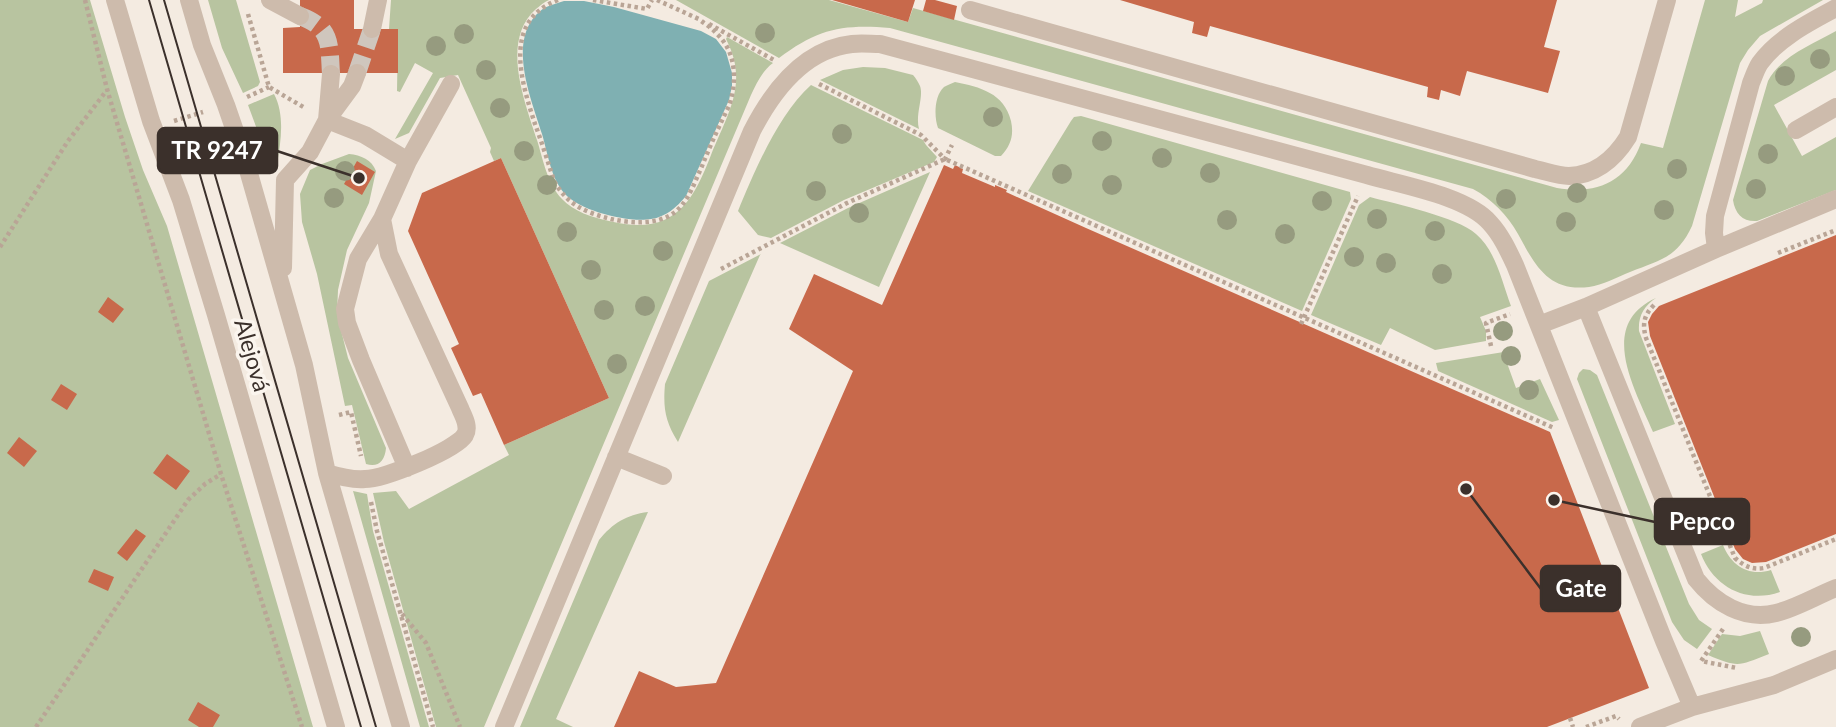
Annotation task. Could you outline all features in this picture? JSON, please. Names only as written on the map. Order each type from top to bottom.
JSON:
[{"type":"street","name":"Alejová","points":[[115,0],[151,121],[181,200],[336,727]]},
{"type":"street","name":"Alejová","points":[[189,0],[202,45],[246,163],[283,289],[317,419],[327,473],[401,727]]},
{"type":"street","points":[[270,0],[300,16]]},
{"type":"street","points":[[372,29],[378,0]]},
{"type":"street","points":[[970,10],[1568,176],[1602,166],[1618,152],[1628,137],[1667,0]]},
{"type":"street","points":[[1716,249],[1714,216],[1751,83],[1759,65],[1772,50],[1836,8]]},
{"type":"street","points":[[503,727],[752,131],[775,92],[794,72],[827,50],[850,44],[880,44],[1367,175],[1455,201],[1468,206],[1488,220],[1503,240],[1511,257],[1692,707]]},
{"type":"street","points":[[283,289],[285,180],[310,152],[327,120],[352,86],[357,73]]},
{"type":"street","points":[[327,120],[331,74]]},
{"type":"street","points":[[407,468],[361,360],[347,323],[345,309],[358,259],[382,219],[408,161],[451,84]]},
{"type":"street","points":[[1796,130],[1836,107]]},
{"type":"street","points":[[327,120],[365,135],[408,161]]},
{"type":"street","points":[[1539,325],[1836,199]]},
{"type":"street","points":[[327,473],[347,479],[367,480],[391,474],[455,444],[465,435],[467,427],[389,254],[382,219]]},
{"type":"street","points":[[1586,307],[1696,579],[1711,596],[1736,611],[1753,615],[1775,614],[1836,588]]},
{"type":"street","points":[[616,457],[663,476]]},
{"type":"street","points":[[1640,727],[1692,707],[1774,685],[1836,659]]},
{"type":"path","points":[[85,0],[107,89],[222,474],[302,727]]},
{"type":"path","points":[[558,0],[545,5],[532,16],[524,33],[520,61],[527,99],[560,192],[572,204],[594,215],[623,222],[651,222],[667,217],[681,207],[690,193],[729,106],[735,77],[731,56],[717,33],[700,20]]},
{"type":"path","points":[[593,0],[647,9],[654,0],[714,26],[794,72],[921,135],[945,159],[1556,429]]},
{"type":"path","points":[[248,12],[269,88],[327,120]]},
{"type":"path","points":[[0,247],[68,141],[107,89]]},
{"type":"path","points":[[689,284],[847,203],[945,159],[952,145]]},
{"type":"path","points":[[1301,324],[1367,175]]},
{"type":"path","points":[[1774,255],[1836,230]]},
{"type":"path","points":[[1661,300],[1646,314],[1643,326],[1646,338],[1735,558],[1745,566],[1764,568],[1836,539]]},
{"type":"path","points":[[1490,346],[1486,323],[1531,306]]},
{"type":"path","points":[[317,419],[351,412],[377,531],[433,727]]},
{"type":"path","points":[[36,727],[188,500],[205,484],[222,474]]},
{"type":"path","points":[[1736,611],[1701,660],[1734,668],[1744,666]]},
{"type":"path","points":[[400,612],[426,643],[460,727]]},
{"type":"path","points":[[1586,727],[1627,712]]},
{"type":"path","points":[[1616,716],[1621,722]]},
{"type":"path","points":[[1570,719],[1573,727]]},
{"type":"green space","points":[[0,0],[90,0],[143,170],[167,226],[313,727],[0,727]]},
{"type":"green space","points":[[208,0],[236,0],[260,82],[258,86],[243,93],[222,48]]},
{"type":"green space","points":[[391,0],[549,0],[536,9],[525,22],[517,54],[522,90],[546,171],[557,193],[572,207],[596,218],[630,225],[648,224],[676,213],[695,189],[734,98],[736,70],[727,37],[773,63],[763,73],[751,95],[484,727],[436,727],[384,542],[373,493],[396,491],[409,509],[509,455],[504,445],[609,398],[501,158],[494,161],[491,148],[458,75],[440,78],[409,133],[395,139],[433,73],[415,63],[400,92],[397,91],[398,29],[389,29]]},
{"type":"green space","points":[[676,0],[829,0],[908,22],[913,8],[1571,190],[1597,187],[1619,176],[1635,156],[1641,143],[1663,148],[1705,0],[1738,0],[1735,17],[1763,0],[1823,0],[1760,36],[1740,63],[1692,226],[1680,245],[1659,261],[1610,281],[1589,287],[1575,287],[1553,281],[1544,274],[1504,214],[1473,189],[890,28],[858,27],[831,31],[806,41],[779,58]]},
{"type":"green space","points":[[1836,31],[1836,70],[1774,105],[1802,156],[1836,137],[1836,190],[1757,221],[1744,218],[1738,213],[1733,200],[1768,81],[1789,57]]},
{"type":"green space","points":[[885,68],[914,76],[921,90],[919,129],[820,80],[843,70]]},
{"type":"green space","points":[[955,82],[990,93],[1008,111],[1012,135],[1001,156],[995,156],[938,128],[938,96],[944,87]]},
{"type":"green space","points":[[811,85],[923,140],[937,157],[934,162],[844,200],[771,238],[758,235],[738,211],[778,127]]},
{"type":"green space","points":[[274,94],[280,111],[281,137],[277,164],[267,169],[248,105]]},
{"type":"green space","points":[[1081,116],[1350,192],[1351,199],[1302,311],[1028,191],[1071,121],[1074,117]]},
{"type":"green space","points":[[349,154],[366,159],[376,171],[369,203],[347,250],[338,290],[337,314],[348,358],[386,448],[382,460],[374,465],[366,464],[352,405],[345,406],[317,274],[302,222],[300,194],[310,170]]},
{"type":"green space","points":[[930,172],[879,287],[780,243],[848,208]]},
{"type":"green space","points":[[1370,197],[1455,222],[1483,241],[1498,267],[1511,306],[1480,317],[1486,331],[1486,341],[1435,350],[1390,328],[1381,345],[1311,315],[1359,205]]},
{"type":"green space","points":[[761,254],[678,442],[666,414],[665,384],[709,281]]},
{"type":"green space","points":[[1656,298],[1643,312],[1639,331],[1675,424],[1653,432],[1631,379],[1624,341],[1628,325],[1638,310]]},
{"type":"green space","points":[[1516,350],[1520,358],[1507,363],[1516,388],[1540,379],[1559,420],[1552,422],[1438,371],[1436,363]]},
{"type":"green space","points":[[1583,369],[1597,375],[1689,604],[1699,620],[1712,629],[1697,649],[1684,640],[1672,622],[1577,379]]},
{"type":"green space","points":[[353,491],[367,494],[373,531],[429,727],[420,727]]},
{"type":"green space","points":[[648,512],[556,719],[573,727],[520,727],[599,540],[620,521]]},
{"type":"green space","points":[[1723,545],[1741,568],[1755,572],[1771,570],[1780,592],[1755,596],[1743,594],[1723,584],[1714,576],[1701,554]]},
{"type":"green space","points":[[1760,631],[1769,654],[1738,664],[1708,655],[1722,634],[1740,636]]},
{"type":"water","points":[[564,1],[584,1],[614,7],[701,31],[716,39],[726,52],[732,73],[729,100],[686,196],[675,208],[662,216],[642,220],[605,214],[572,200],[556,181],[527,86],[523,51],[525,34],[532,20],[544,8]]},
{"type":"building","points":[[300,0],[354,0],[354,29],[398,29],[398,73],[283,73],[283,28],[300,27]]},
{"type":"building","points":[[832,0],[915,0],[908,22]]},
{"type":"building","points":[[926,0],[957,6],[954,20],[923,11]]},
{"type":"building","points":[[1120,0],[1557,0],[1544,47],[1560,51],[1548,93],[1467,71],[1460,96],[1441,90],[1439,100],[1427,97],[1428,87],[1210,26],[1207,37],[1192,33],[1194,22]]},
{"type":"building","points":[[501,158],[609,398],[504,445],[481,393],[473,396],[451,348],[459,344],[408,231],[422,193]]},
{"type":"building","points":[[357,161],[375,172],[362,195],[344,184]]},
{"type":"building","points":[[944,165],[953,169],[955,165],[963,169],[962,173],[1007,190],[1006,192],[1086,228],[1550,432],[1649,688],[1547,727],[614,727],[639,671],[676,687],[716,683],[853,371],[789,329],[814,274],[882,305]]},
{"type":"building","points":[[1836,235],[1836,534],[1766,562],[1752,563],[1743,559],[1735,549],[1650,336],[1648,322],[1659,306]]},
{"type":"building","points":[[108,297],[124,309],[113,323],[98,312]]},
{"type":"building","points":[[61,384],[77,394],[67,410],[51,400]]},
{"type":"building","points":[[19,437],[37,451],[24,467],[7,453]]},
{"type":"building","points":[[167,454],[190,471],[176,490],[153,473]]},
{"type":"building","points":[[136,529],[146,536],[127,561],[117,553]]},
{"type":"building","points":[[94,569],[114,577],[108,591],[88,582]]},
{"type":"building","points":[[198,702],[220,715],[213,727],[199,727],[188,720]]},
{"type":"tunnel","points":[[300,16],[318,26],[327,38],[331,74]]},
{"type":"tunnel","points":[[357,73],[372,29]]},
{"type":"tram line","points":[[149,0],[361,727]]},
{"type":"tram line","points":[[164,0],[376,727]]},
{"type":"place","name":"TR 9247","points":[[359,178]]},
{"type":"place","name":"Gate","points":[[1466,489]]},
{"type":"place","name":"Pepco","points":[[1554,500]]}]
